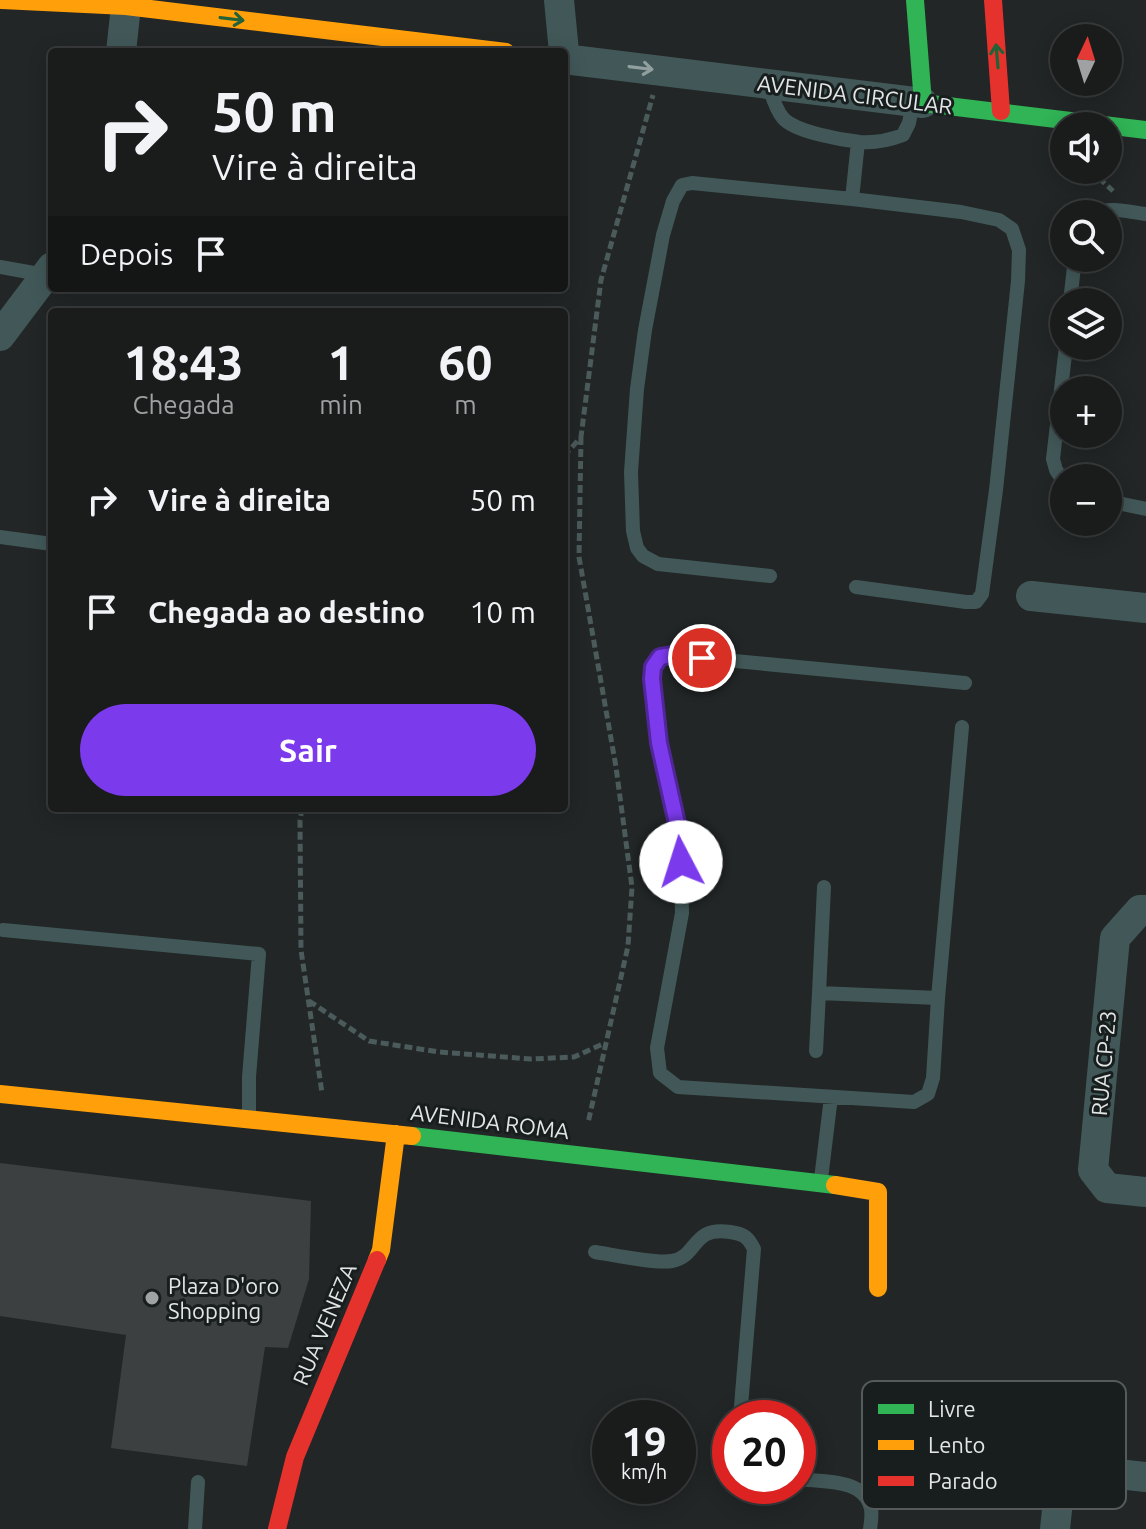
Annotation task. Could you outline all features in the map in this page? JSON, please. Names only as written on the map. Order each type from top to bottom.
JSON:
[{"type":"street","points":[[2,0],[126,3],[475,48]]},
{"type":"street","points":[[559,0],[563,48]]},
{"type":"street","points":[[915,0],[918,102]]},
{"type":"street","points":[[993,0],[1001,111]]},
{"type":"street","points":[[121,48],[126,3]]},
{"type":"street","name":"AVENIDA CIRCULAR","points":[[568,57],[660,71],[1146,130]]},
{"type":"street","points":[[0,336],[48,271]]},
{"type":"street","points":[[1031,596],[1146,608]]},
{"type":"street","name":"RUA CP-23","points":[[1146,910],[1140,910],[1115,938],[1093,1170],[1107,1188],[1146,1192]]},
{"type":"street","name":"AVENIDA ROMA","points":[[0,1094],[396,1134],[878,1192],[878,1288]]},
{"type":"street","name":"RUA VENEZA","points":[[277,1529],[295,1457],[381,1250],[396,1134]]},
{"type":"street","points":[[1126,1475],[1146,1477]]},
{"type":"street","points":[[1055,1529],[1057,1509]]},
{"type":"lane","points":[[768,84],[777,109],[785,120],[807,131],[858,142],[892,140],[903,135],[918,102]]},
{"type":"lane","points":[[852,199],[858,142]]},
{"type":"lane","points":[[770,576],[658,564],[643,556],[637,548],[633,531],[631,472],[645,330],[663,235],[673,201],[682,185],[692,183],[961,212],[999,220],[1012,229],[1019,250],[996,490],[982,594],[976,602],[966,602],[856,587]]},
{"type":"lane","points":[[1122,211],[1146,214]]},
{"type":"lane","points":[[0,267],[48,271]]},
{"type":"lane","points":[[1054,464],[1064,360]]},
{"type":"lane","points":[[1122,504],[1146,509]]},
{"type":"lane","points":[[0,537],[48,543]]},
{"type":"lane","points":[[962,727],[933,1078],[928,1094],[914,1102],[678,1087],[660,1073],[657,1048],[682,913],[680,837],[659,743],[652,679],[653,667],[660,657],[672,655],[965,683]]},
{"type":"lane","points":[[816,1051],[824,887]]},
{"type":"lane","points":[[3,930],[259,954],[249,1077],[249,1119]]},
{"type":"lane","points":[[819,993],[938,998]]},
{"type":"lane","points":[[821,1183],[831,1097]]},
{"type":"lane","points":[[595,1252],[668,1262],[680,1259],[708,1232],[740,1233],[749,1238],[754,1249],[741,1400]]},
{"type":"lane","points":[[816,1481],[851,1486],[862,1493]]},
{"type":"lane","points":[[195,1529],[198,1482]]},
{"type":"lane","points":[[870,1529],[871,1509]]},
{"type":"path","points":[[581,1155],[628,946],[632,887],[616,767],[579,557],[581,437],[601,280],[660,71]]},
{"type":"path","points":[[568,452],[581,437]]},
{"type":"path","points":[[301,812],[301,950],[328,1127]]},
{"type":"path","points":[[308,1000],[369,1041],[439,1052],[531,1059],[574,1057],[605,1043]]},
{"type":"building","name":"Plaza D'oro Shopping","points":[[0,1163],[311,1201],[309,1279],[288,1348],[265,1347],[247,1466],[111,1448],[126,1335],[0,1316]]},
{"type":"traffic: fast","points":[[915,0],[923,103],[1146,130]]},
{"type":"traffic: fast","points":[[412,1136],[835,1185]]},
{"type":"traffic: slow","points":[[2,0],[126,6],[473,48]]},
{"type":"traffic: slow","points":[[0,1094],[412,1136]]},
{"type":"traffic: slow","points":[[377,1260],[381,1250],[396,1134]]},
{"type":"traffic: slow","points":[[835,1185],[878,1192],[878,1288]]},
{"type":"traffic: jam","points":[[993,0],[1001,111]]},
{"type":"traffic: jam","points":[[277,1529],[295,1457],[377,1260]]},
{"type":"place","name":"Plaza D'oro Shopping","points":[[152,1298]]},
{"type":"route","points":[[681,862],[680,837],[659,743],[653,667],[660,657],[702,658]]}]
